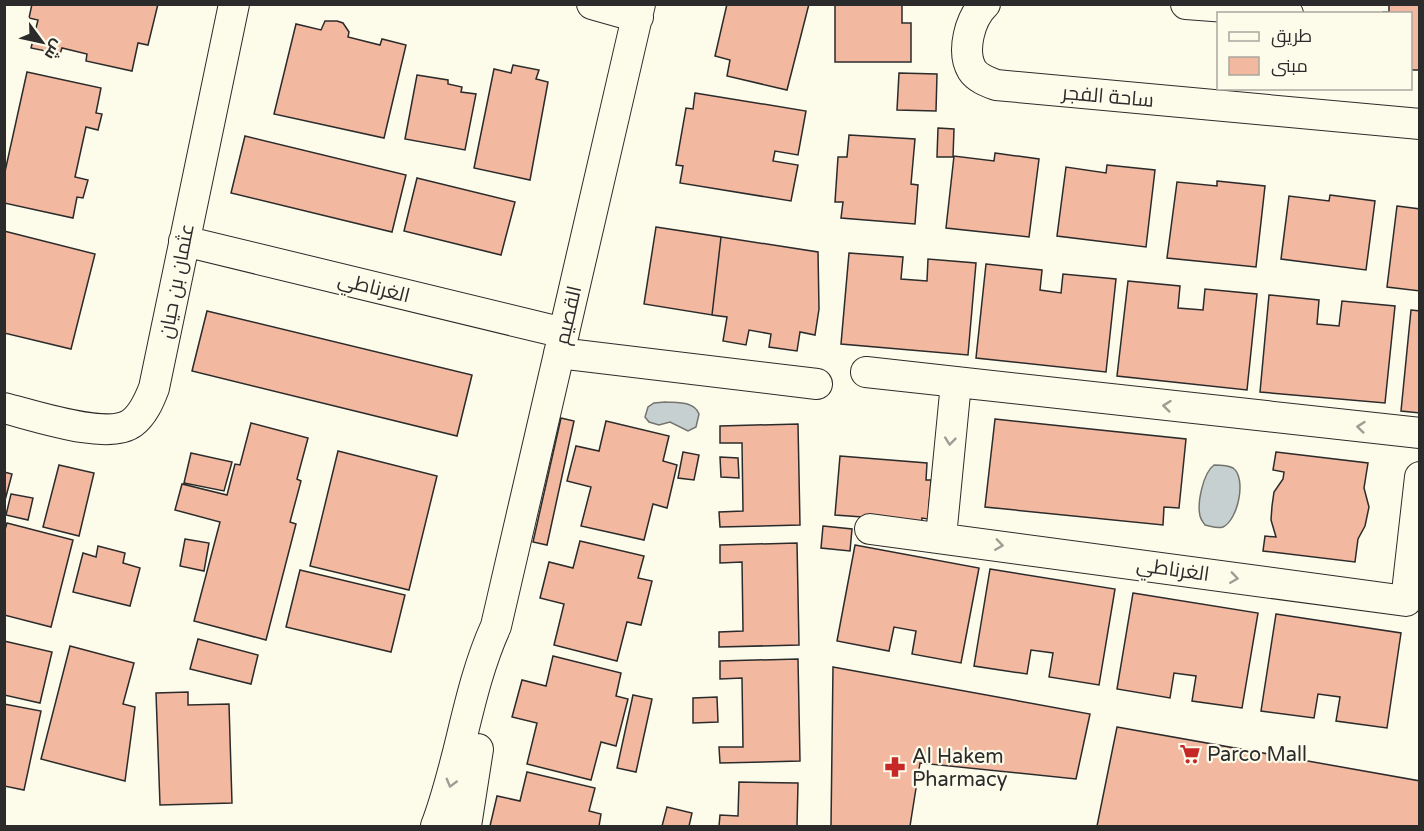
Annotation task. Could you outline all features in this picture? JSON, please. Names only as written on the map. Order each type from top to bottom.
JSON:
[{"type":"street","name":"عثمان بن حيان","points":[[4,408],[90,429],[112,430],[131,424],[147,406],[154,388],[234,4]]},
{"type":"street","points":[[591,4],[639,10]]},
{"type":"street","name":"ساحة الفجر","points":[[985,4],[972,25],[966,44],[972,69],[981,79],[996,86],[1321,102],[1419,124]]},
{"type":"street","points":[[1186,4],[1283,12]]},
{"type":"street","name":"القصيم","points":[[466,826],[494,664],[496,626],[639,10]]},
{"type":"street","name":"الغرناطي","points":[[184,241],[561,343],[817,384]]},
{"type":"street","points":[[866,372],[1419,433]]},
{"type":"street","points":[[941,537],[956,383]]},
{"type":"street","name":"الغرناطي","points":[[870,529],[1413,603],[1419,487]]},
{"type":"street","name":"القصيم","points":[[436,826],[452,779],[481,661],[496,626]]},
{"type":"shaded area","points":[[654,403],[689,405],[697,410],[699,414],[696,427],[688,431],[670,422],[659,425],[649,422],[645,417],[648,407]]},
{"type":"shaded area","points":[[1214,465],[1233,468],[1237,473],[1240,489],[1233,516],[1221,528],[1205,525],[1199,510],[1204,481]]},
{"type":"building","points":[[32,4],[158,4],[148,45],[138,43],[132,71],[86,61],[87,54],[62,48],[60,54],[31,48],[38,20],[29,18]]},
{"type":"building","points":[[727,4],[809,4],[787,90],[727,76],[730,60],[715,56]]},
{"type":"building","points":[[835,4],[902,4],[902,23],[911,23],[911,62],[835,62]]},
{"type":"building","points":[[1389,4],[1420,4],[1420,70],[1412,70],[1412,12],[1389,12]]},
{"type":"building","points":[[325,21],[343,23],[349,32],[348,37],[380,45],[382,39],[406,45],[384,138],[274,114],[296,24],[321,30]]},
{"type":"building","points":[[513,65],[539,70],[536,79],[548,82],[530,180],[474,168],[494,69],[511,73]]},
{"type":"building","points":[[27,72],[101,88],[96,113],[102,114],[98,130],[86,127],[75,177],[88,180],[83,198],[77,197],[73,218],[4,203],[4,176]]},
{"type":"building","points":[[899,73],[937,74],[936,111],[897,110]]},
{"type":"building","points":[[417,75],[448,80],[448,84],[462,87],[461,92],[476,94],[465,150],[405,139]]},
{"type":"building","points":[[695,93],[806,111],[798,155],[775,151],[773,161],[798,165],[791,201],[680,183],[683,166],[676,165],[686,108],[693,109]]},
{"type":"building","points":[[938,128],[954,129],[953,157],[937,157]]},
{"type":"building","points":[[849,135],[915,139],[911,184],[918,185],[915,224],[841,218],[843,202],[835,202],[838,157],[847,157]]},
{"type":"building","points":[[245,136],[406,175],[392,232],[231,193]]},
{"type":"building","points":[[995,153],[1039,159],[1029,237],[946,228],[954,156],[994,161]]},
{"type":"building","points":[[1107,165],[1155,170],[1146,247],[1057,236],[1066,167],[1106,173]]},
{"type":"building","points":[[417,178],[515,202],[501,255],[404,231]]},
{"type":"building","points":[[1217,181],[1265,186],[1256,267],[1167,258],[1177,182],[1217,186]]},
{"type":"building","points":[[1330,195],[1375,201],[1366,270],[1281,259],[1289,196],[1329,201]]},
{"type":"building","points":[[1397,206],[1420,209],[1420,291],[1387,287]]},
{"type":"building","points":[[656,227],[721,237],[712,315],[644,304]]},
{"type":"building","points":[[4,231],[95,254],[71,349],[4,333]]},
{"type":"building","points":[[721,237],[818,252],[819,309],[815,335],[800,332],[797,351],[769,347],[771,334],[749,330],[746,345],[723,341],[727,317],[712,315]]},
{"type":"building","points":[[849,253],[903,257],[901,279],[927,281],[928,259],[976,263],[968,355],[841,344]]},
{"type":"building","points":[[986,264],[1042,270],[1040,290],[1061,293],[1063,274],[1116,279],[1106,372],[976,358]]},
{"type":"building","points":[[1128,281],[1180,286],[1178,308],[1203,310],[1205,289],[1257,294],[1247,390],[1117,376]]},
{"type":"building","points":[[1269,295],[1319,300],[1317,324],[1339,326],[1342,301],[1395,306],[1385,403],[1260,392]]},
{"type":"building","points":[[1411,310],[1420,311],[1420,413],[1401,411]]},
{"type":"building","points":[[207,311],[472,375],[457,436],[192,371]]},
{"type":"building","points":[[561,418],[574,421],[547,545],[533,542]]},
{"type":"building","points":[[995,419],[1186,439],[1179,508],[1164,507],[1163,525],[985,507]]},
{"type":"building","points":[[606,421],[669,436],[663,461],[677,465],[667,508],[653,504],[644,540],[581,526],[591,487],[567,481],[576,446],[599,451]]},
{"type":"building","points":[[251,423],[308,438],[297,479],[301,481],[290,522],[296,524],[266,640],[194,621],[220,522],[175,510],[182,484],[227,495],[235,464],[240,465]]},
{"type":"building","points":[[798,424],[800,525],[720,527],[719,512],[743,511],[742,443],[720,443],[720,426]]},
{"type":"building","points":[[338,451],[437,476],[409,590],[310,566]]},
{"type":"building","points":[[683,452],[699,455],[694,480],[678,478]]},
{"type":"building","points":[[1276,452],[1368,463],[1364,488],[1369,507],[1365,526],[1358,539],[1355,562],[1263,551],[1265,536],[1276,537],[1271,520],[1272,506],[1274,492],[1283,479],[1284,472],[1273,470]]},
{"type":"building","points":[[191,453],[232,462],[224,491],[184,483]]},
{"type":"building","points":[[840,456],[927,463],[926,480],[931,480],[928,519],[922,518],[921,528],[877,518],[835,515]]},
{"type":"building","points":[[720,457],[738,458],[739,478],[721,477]]},
{"type":"building","points":[[59,465],[94,473],[79,536],[43,527]]},
{"type":"building","points":[[4,472],[12,474],[4,504]]},
{"type":"building","points":[[11,494],[33,498],[28,520],[6,515]]},
{"type":"building","points":[[7,523],[73,540],[51,627],[4,615],[4,533]]},
{"type":"building","points":[[823,526],[852,529],[850,551],[821,548]]},
{"type":"building","points":[[185,539],[209,543],[204,571],[180,566]]},
{"type":"building","points":[[580,541],[644,556],[638,578],[652,581],[641,625],[627,622],[617,661],[554,645],[564,604],[540,598],[549,562],[573,568]]},
{"type":"building","points":[[797,543],[799,645],[719,647],[719,632],[743,631],[742,562],[720,563],[720,545]]},
{"type":"building","points":[[855,545],[979,568],[961,663],[912,654],[916,631],[894,627],[889,651],[837,641]]},
{"type":"building","points":[[98,546],[125,553],[123,563],[140,568],[130,606],[73,592],[83,553],[96,557]]},
{"type":"building","points":[[990,569],[1115,589],[1099,685],[1049,677],[1053,653],[1031,650],[1027,674],[974,666]]},
{"type":"building","points":[[300,570],[405,595],[391,652],[286,627]]},
{"type":"building","points":[[1133,593],[1258,613],[1242,708],[1192,701],[1196,676],[1174,673],[1170,698],[1117,689]]},
{"type":"building","points":[[1276,614],[1401,633],[1387,728],[1336,721],[1340,697],[1318,694],[1314,718],[1261,711]]},
{"type":"building","points":[[198,639],[258,655],[251,684],[190,669]]},
{"type":"building","points":[[4,641],[52,652],[40,703],[4,695]]},
{"type":"building","points":[[70,646],[134,663],[123,704],[135,707],[125,781],[41,759]]},
{"type":"building","points":[[553,656],[621,673],[616,696],[628,699],[616,746],[601,742],[591,780],[527,764],[537,723],[512,717],[522,680],[546,686]]},
{"type":"building","points":[[798,659],[800,761],[720,763],[719,747],[743,747],[742,678],[720,679],[720,661]]},
{"type":"building","points":[[833,667],[1090,714],[1076,779],[920,763],[910,826],[831,826]]},
{"type":"building","points":[[188,692],[188,705],[229,704],[232,803],[160,805],[156,693]]},
{"type":"building","points":[[633,695],[652,699],[636,772],[617,768]]},
{"type":"building","points":[[717,697],[718,722],[693,723],[693,698]]},
{"type":"building","points":[[4,704],[41,711],[24,790],[4,786]]},
{"type":"building","name":"Parco Mall","points":[[1117,727],[1420,781],[1420,826],[1097,826]]},
{"type":"building","points":[[527,772],[595,788],[589,811],[601,814],[599,826],[490,826],[497,796],[520,801]]},
{"type":"building","points":[[739,782],[798,783],[797,826],[719,826],[720,815],[738,816]]},
{"type":"building","points":[[667,807],[692,813],[689,826],[662,826]]},
{"type":"place","name":"Parco Mall","points":[[1190,754]]},
{"type":"place","name":"Al Hakem Pharmacy","points":[[895,767]]}]
